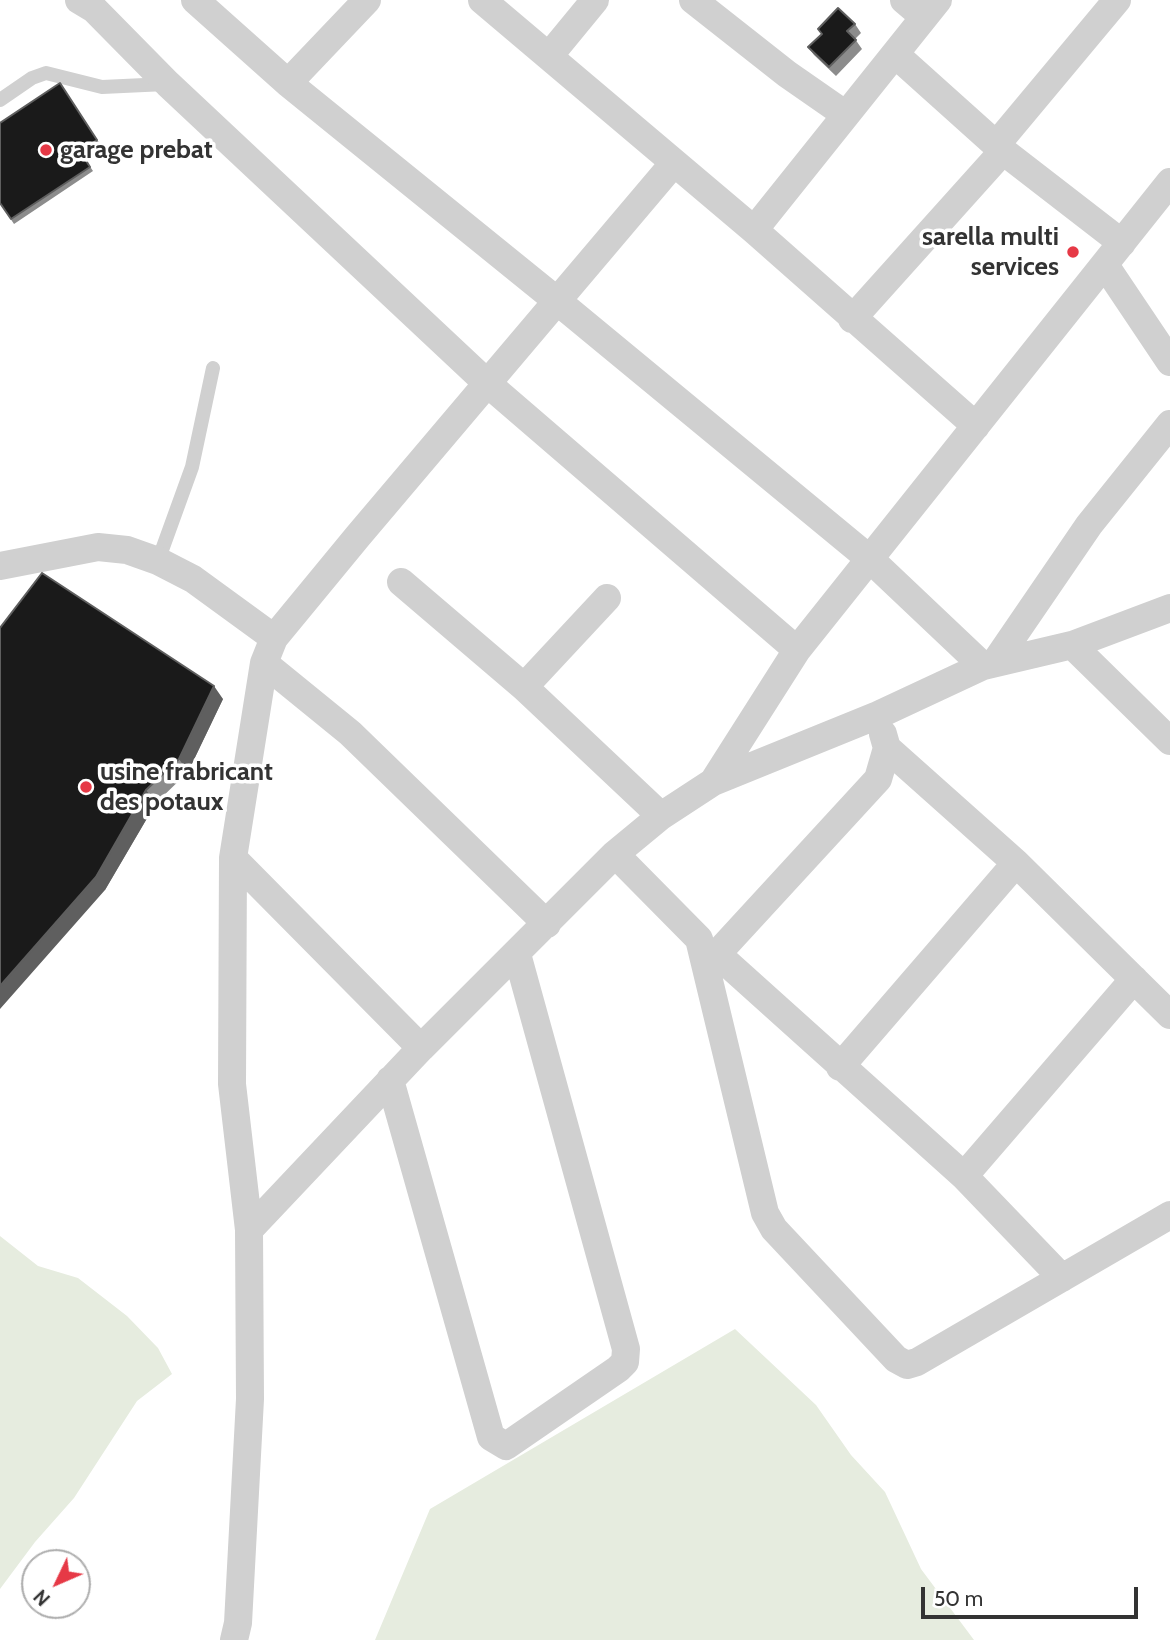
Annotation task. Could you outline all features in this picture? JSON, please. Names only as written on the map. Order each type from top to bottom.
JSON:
[{"type":"street","points":[[195,0],[288,83],[871,560],[989,664]]},
{"type":"street","points":[[288,83],[367,0]]},
{"type":"street","points":[[482,0],[754,230],[976,426]]},
{"type":"street","points":[[550,56],[595,0]]},
{"type":"street","points":[[693,0],[786,75],[846,115]]},
{"type":"street","points":[[852,319],[1000,148],[1116,0]]},
{"type":"street","points":[[92,3],[168,84],[488,384],[797,650]]},
{"type":"street","points":[[754,230],[896,55],[922,6]]},
{"type":"street","points":[[896,55],[1113,254],[1170,362]]},
{"type":"street","points":[[234,1640],[238,1623],[250,1399],[249,1230],[232,1084],[233,858],[269,651],[556,300],[673,164]]},
{"type":"street","points":[[713,782],[797,650],[1170,182]]},
{"type":"street","points":[[989,664],[1089,525],[1170,424]]},
{"type":"street","points":[[0,566],[98,547],[127,550],[158,561],[193,579],[350,733],[446,822],[547,924]]},
{"type":"street","points":[[401,582],[524,687],[661,816]]},
{"type":"street","points":[[524,687],[607,598]]},
{"type":"street","points":[[249,1230],[421,1048],[615,855],[661,816],[713,782],[878,715],[989,664],[1072,645],[1170,608]]},
{"type":"street","points":[[1072,645],[1170,741]]},
{"type":"street","points":[[708,946],[878,779],[887,748],[878,715]]},
{"type":"street","points":[[887,748],[1016,863],[1170,1015]]},
{"type":"street","points":[[615,855],[708,946],[964,1176],[1062,1278]]},
{"type":"street","points":[[233,858],[421,1048]]},
{"type":"street","points":[[840,1067],[1016,863]]},
{"type":"street","points":[[708,946],[765,1213],[774,1229],[897,1359],[907,1365],[917,1362],[1170,1214]]},
{"type":"street","points":[[390,1080],[491,1437],[506,1446],[618,1369],[625,1362],[626,1349],[517,954]]},
{"type":"street","points":[[964,1176],[1134,979]]},
{"type":"lane","points":[[0,100],[32,78],[46,73],[102,87],[168,84]]},
{"type":"lane","points":[[158,561],[192,467],[213,368]]},
{"type":"shaded area","points":[[0,1236],[38,1266],[78,1278],[127,1316],[158,1348],[172,1374],[137,1401],[74,1498],[30,1549],[21,1549],[21,1561],[0,1589]]},
{"type":"shaded area","points":[[735,1329],[816,1405],[851,1455],[885,1492],[921,1569],[974,1640],[375,1640],[430,1509]]},
{"type":"building","points":[[838,8],[855,24],[847,31],[856,40],[829,67],[808,47],[822,34],[818,29]]},
{"type":"building","name":"garage prebat","points":[[60,83],[97,140],[80,151],[90,167],[11,219],[0,203],[0,123]]},
{"type":"building","name":"usine frabricant des potaux","points":[[42,573],[214,686],[179,759],[146,790],[96,877],[0,986],[0,628]]},
{"type":"place","name":"garage prebat","points":[[46,150]]},
{"type":"place","name":"sarella multi services","points":[[1073,252]]},
{"type":"place","name":"usine frabricant des potaux","points":[[86,787]]}]
